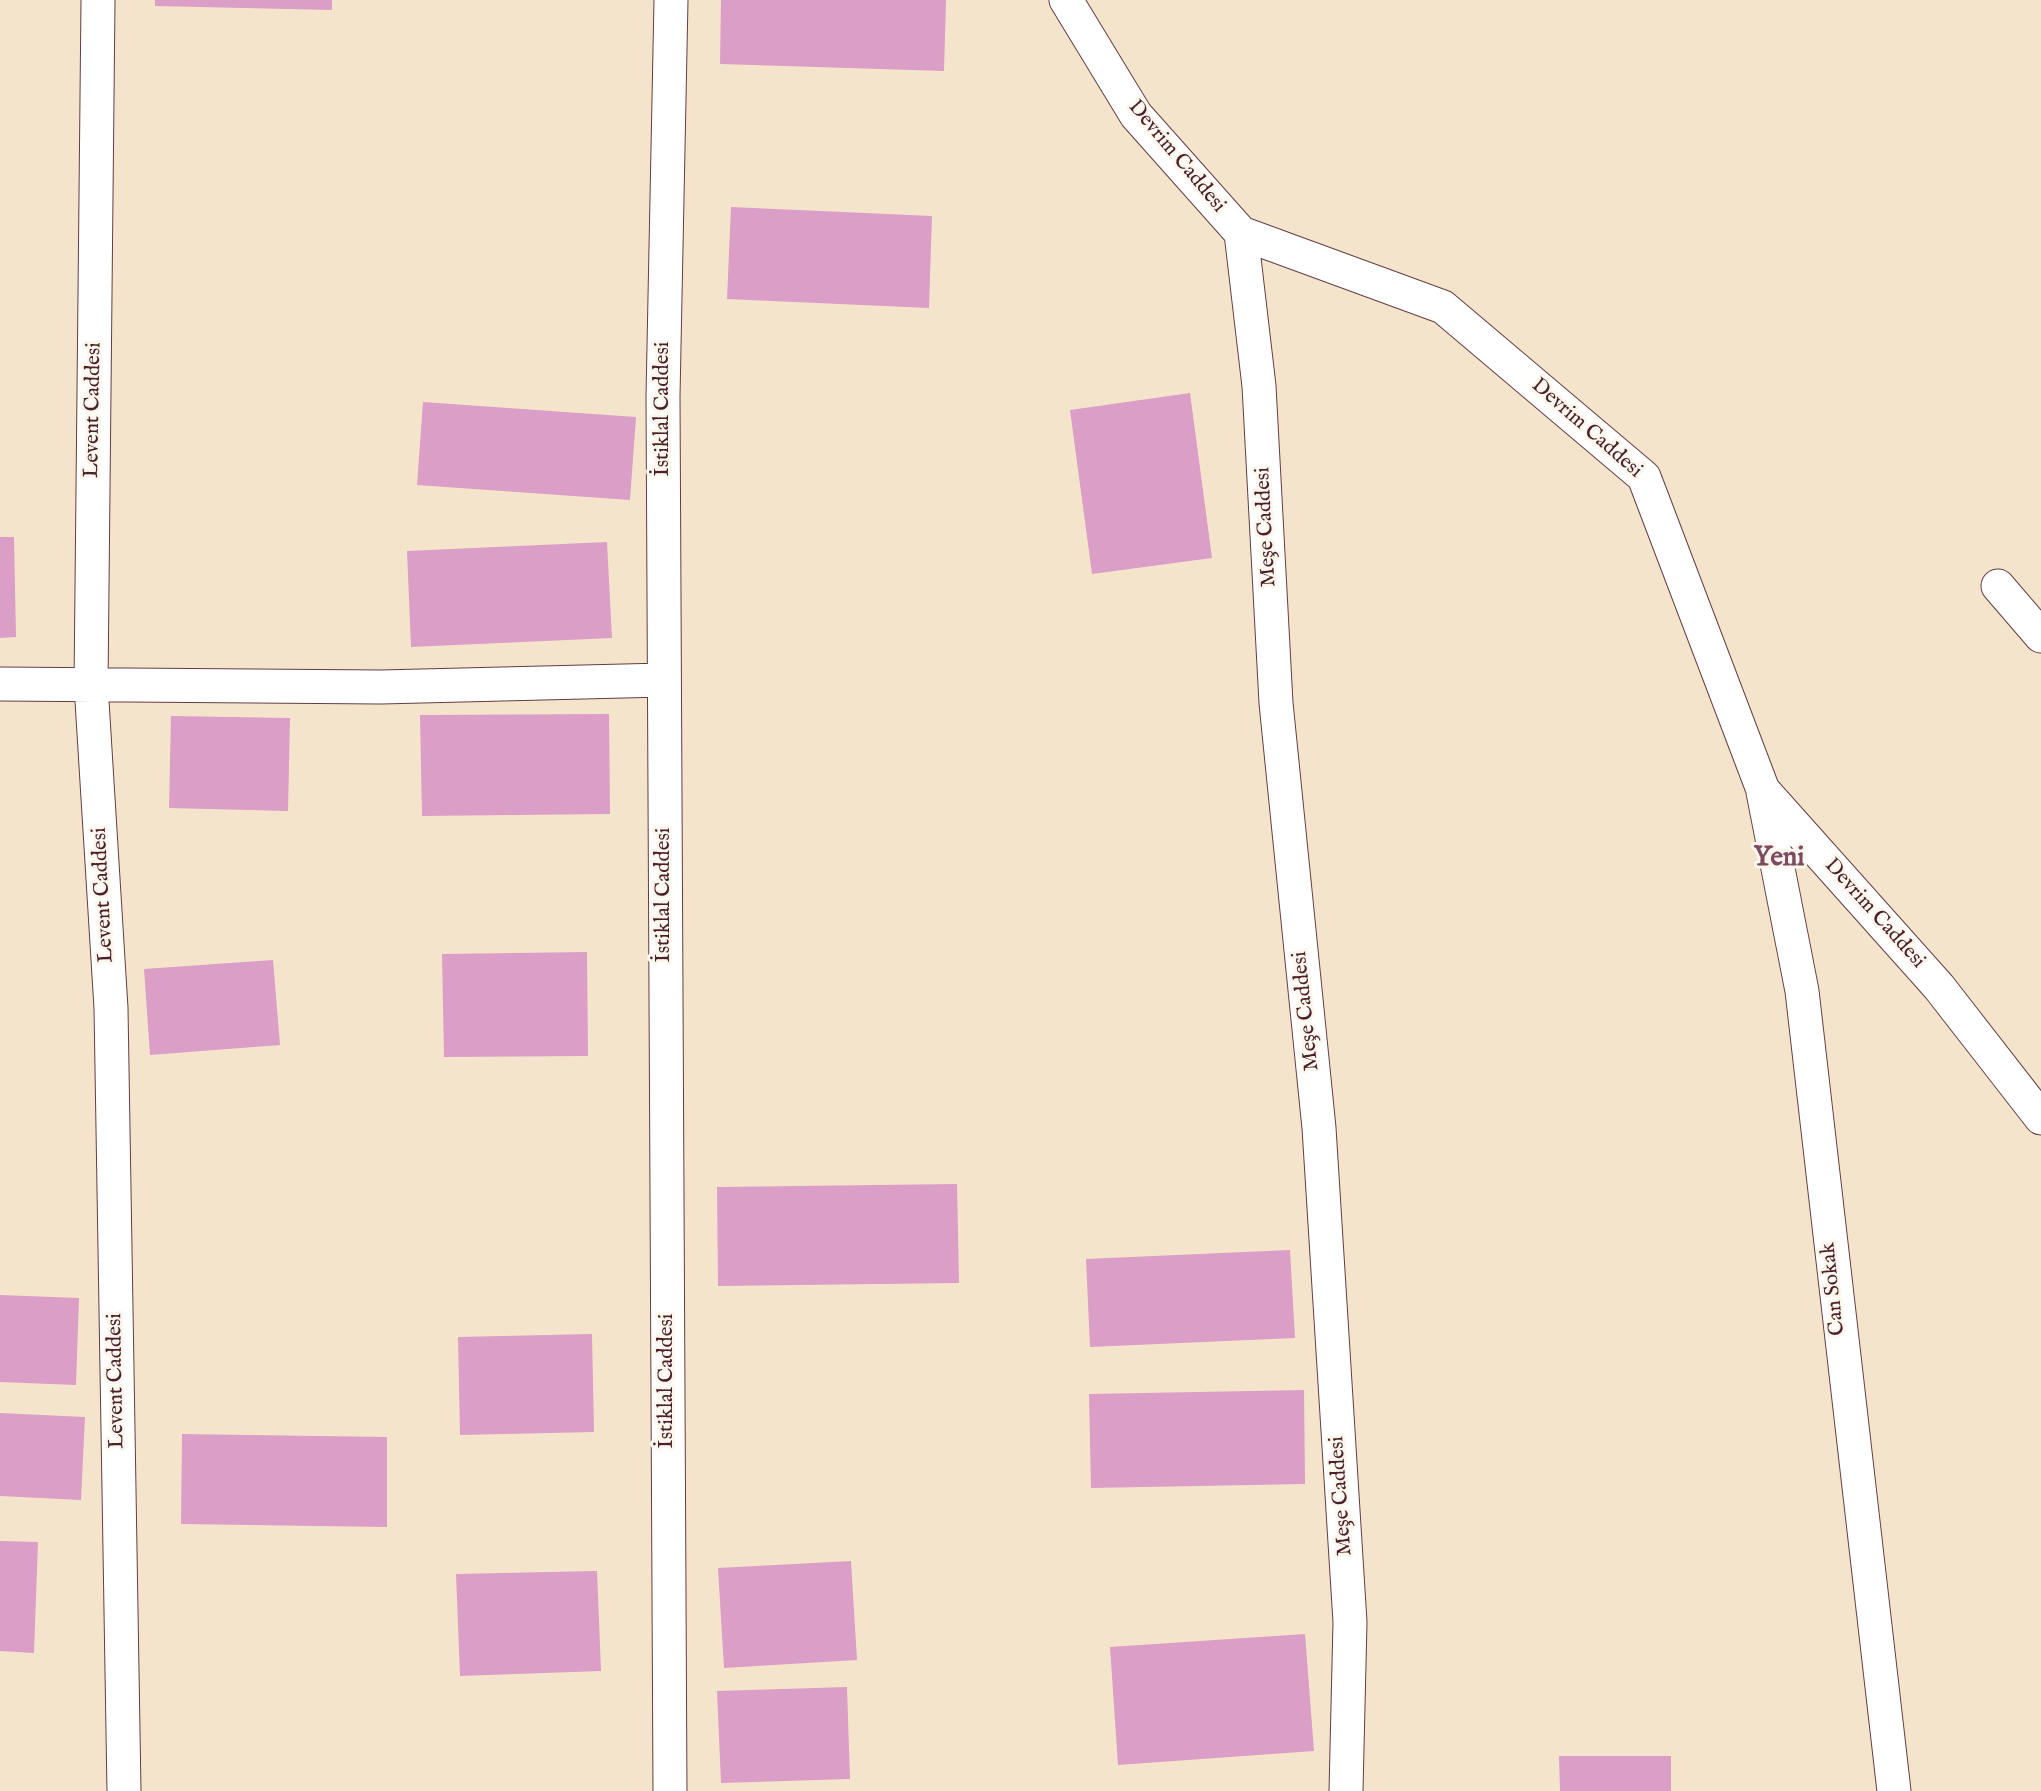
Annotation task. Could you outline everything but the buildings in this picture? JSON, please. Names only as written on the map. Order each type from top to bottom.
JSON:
[{"type":"street","name":"Levent Caddesi","points":[[98,0],[91,685],[111,1008],[124,1791]]},
{"type":"street","name":"İstiklal Caddesi","points":[[670,1791],[663,396],[671,0]]},
{"type":"street","name":"Devrim Caddesi","points":[[1066,0],[1136,115],[1241,233],[1443,307],[1644,477],[1763,790],[1939,987],[2041,1118]]},
{"type":"street","name":"Meşe Caddesi","points":[[1241,233],[1259,386],[1276,703],[1319,1128],[1350,1622],[1346,1791]]},
{"type":"street","points":[[1998,586],[2041,636]]},
{"type":"street","points":[[0,684],[381,687],[664,680]]},
{"type":"street","name":"Can Sokak","points":[[1763,790],[1802,991],[1894,1791]]},
{"type":"district","name":"Yeni","points":[[1779,859]]}]
